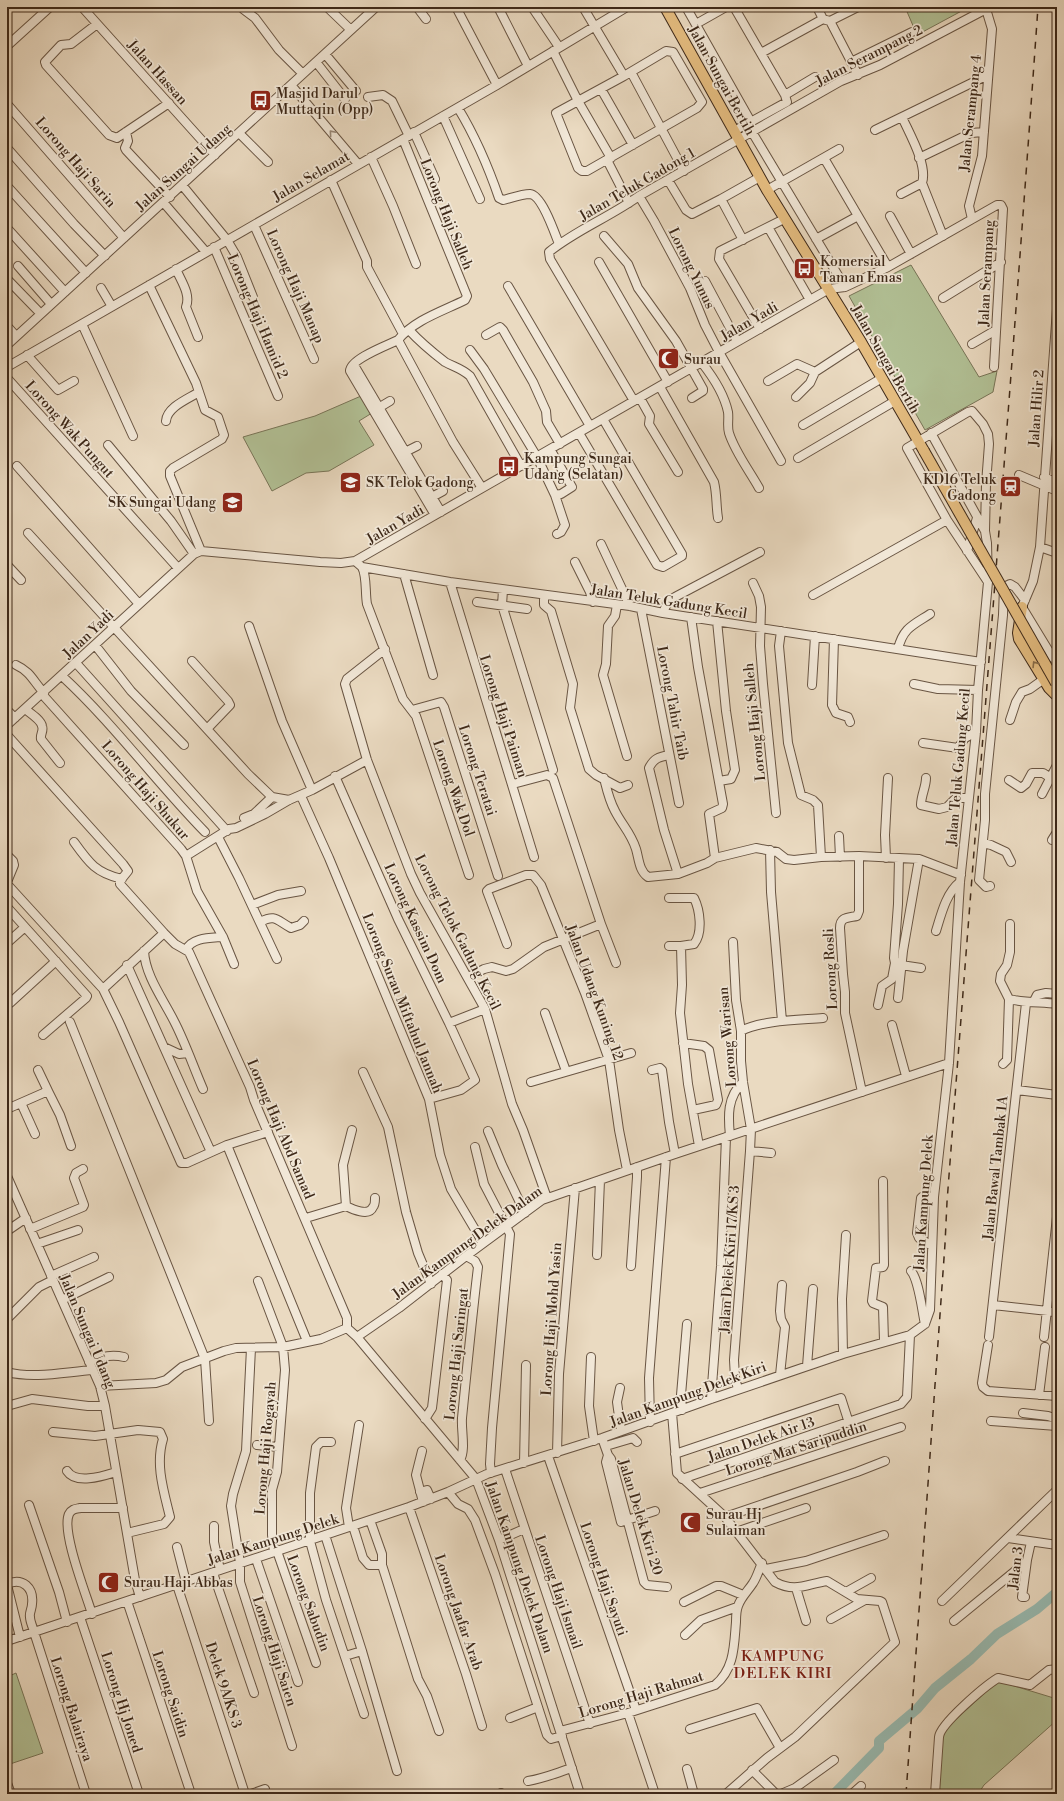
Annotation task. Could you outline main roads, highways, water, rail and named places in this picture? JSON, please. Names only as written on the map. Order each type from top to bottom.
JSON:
[{"type":"main road","name":"Jalan Sungai Bertih","points":[[665,7],[767,190],[862,342],[1056,684]]},
{"type":"main road","points":[[1023,603],[1018,633],[1019,639],[1044,679],[1057,696]]},
{"type":"waterway","points":[[834,1794],[879,1748],[879,1741],[917,1709],[935,1688],[971,1659],[997,1634],[1037,1609],[1057,1592]]},
{"type":"railway","points":[[906,1794],[947,1202],[1038,7]]},
{"type":"place","name":"Masjid Darul Muttaqin (Opp)","points":[[261,101]]},
{"type":"place","name":"Komersial Taman Emas","points":[[805,269]]},
{"type":"place","name":"Surau","points":[[668,359]]},
{"type":"place","name":"Kampung Sungai Udang (Selatan)","points":[[508,466]]},
{"type":"place","name":"SK Telok Gadong","points":[[350,482]]},
{"type":"place","name":"KD16 Teluk Gadong","points":[[1011,487]]},
{"type":"place","name":"SK Sungai Udang","points":[[232,502]]},
{"type":"place","name":"Surau Hj Sulaiman","points":[[691,1522]]},
{"type":"place","name":"Surau Haji Abbas","points":[[108,1582]]},
{"type":"district","name":"KAMPUNG DELEK KIRI","points":[[783,1664]]}]
